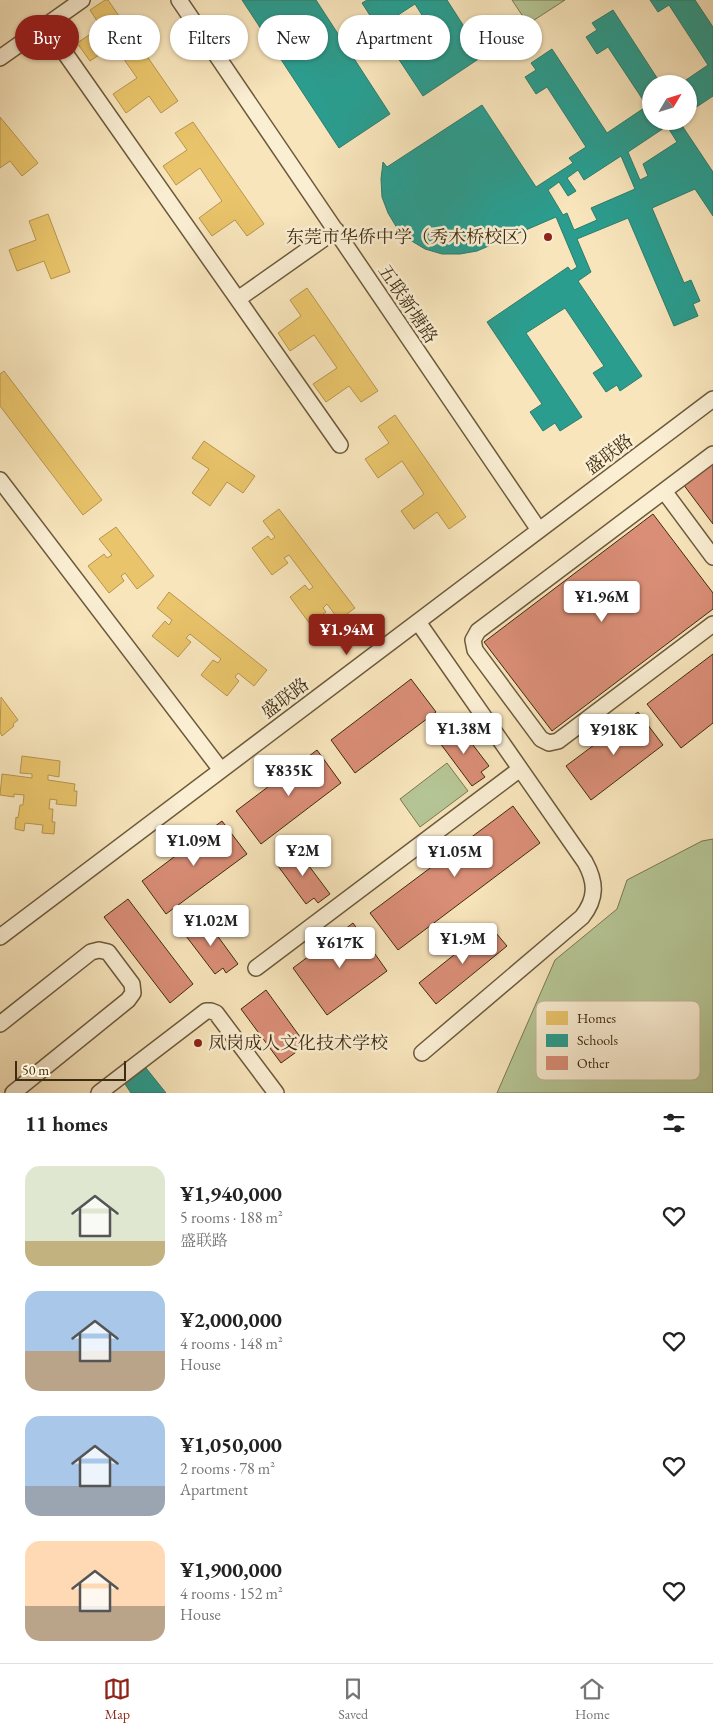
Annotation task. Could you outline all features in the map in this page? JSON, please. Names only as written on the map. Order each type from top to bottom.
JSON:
[{"type":"street","points":[[61,15],[82,0]]},
{"type":"street","name":"五联新塘路","points":[[179,0],[539,530]]},
{"type":"street","points":[[0,58],[15,48]]},
{"type":"street","points":[[70,60],[340,445]]},
{"type":"street","points":[[238,299],[336,230]]},
{"type":"street","name":"盛联路","points":[[0,937],[713,399]]},
{"type":"street","points":[[713,454],[478,631],[473,640],[476,650],[541,739],[549,743],[558,741],[713,624]]},
{"type":"street","points":[[0,480],[221,770]]},
{"type":"street","points":[[664,491],[713,557]]},
{"type":"street","points":[[418,622],[591,873],[593,890],[589,908],[582,917],[422,1053]]},
{"type":"street","points":[[256,968],[520,769]]},
{"type":"street","points":[[0,1024],[91,952],[99,950],[108,952],[132,984],[133,993],[128,1000],[13,1093]]},
{"type":"street","points":[[100,1093],[206,1011],[211,1011],[216,1012],[276,1093]]},
{"type":"green space","points":[[512,0],[565,0],[542,15],[522,15]]},
{"type":"green space","points":[[447,763],[468,791],[420,827],[400,799]]},
{"type":"green space","points":[[713,839],[713,1093],[497,1093],[536,1004],[536,1080],[700,1080],[700,1001],[537,1001],[555,960],[617,909],[627,880],[702,841]]},
{"type":"building: Homes","points":[[108,0],[118,15],[93,15],[90,10]]},
{"type":"building: Homes","points":[[89,35],[89,60],[79,46],[79,42]]},
{"type":"building: Homes","points":[[124,60],[150,60],[178,101],[161,113],[149,96],[126,113],[113,94],[137,78]]},
{"type":"building: Homes","points":[[0,117],[38,163],[22,176],[10,161],[0,168]]},
{"type":"building: Homes","points":[[193,122],[264,224],[247,236],[235,220],[212,236],[199,218],[222,201],[200,168],[176,185],[163,166],[187,150],[175,133]]},
{"type":"building: Homes","points":[[48,214],[70,272],[51,279],[44,261],[17,271],[9,250],[36,240],[29,221]]},
{"type":"building: Homes","points":[[307,288],[378,391],[361,402],[349,386],[326,402],[313,384],[337,368],[314,335],[290,351],[278,333],[301,316],[290,300]]},
{"type":"building: Homes","points":[[4,371],[102,500],[83,515],[0,406],[0,374]]},
{"type":"building: Homes","points":[[395,415],[466,517],[449,529],[437,512],[414,529],[401,511],[424,494],[402,461],[378,478],[365,459],[389,443],[378,427]]},
{"type":"building: Homes","points":[[204,441],[255,476],[243,493],[227,482],[210,506],[192,493],[209,469],[192,458]]},
{"type":"building: Homes","points":[[279,509],[355,608],[339,620],[327,604],[323,608],[326,612],[310,624],[290,597],[305,585],[309,590],[313,587],[289,555],[284,558],[288,563],[272,575],[252,548],[268,536],[271,540],[275,537],[263,521]]},
{"type":"building: Homes","points":[[116,527],[154,576],[137,589],[125,573],[121,576],[124,581],[109,593],[88,566],[104,554],[107,558],[112,555],[99,539]]},
{"type":"building: Homes","points":[[169,592],[267,670],[254,686],[238,673],[235,677],[239,681],[227,696],[201,675],[213,660],[218,663],[221,659],[190,634],[186,638],[191,642],[178,657],[152,636],[165,621],[169,625],[172,620],[157,608]]},
{"type":"building: Homes","points":[[1,697],[18,720],[2,736],[0,732]]},
{"type":"building: Homes","points":[[22,756],[60,761],[59,777],[48,775],[48,780],[75,784],[74,791],[77,791],[76,806],[56,804],[57,800],[50,799],[49,809],[53,809],[52,822],[55,822],[54,834],[42,833],[43,825],[25,823],[24,831],[15,829],[16,817],[18,818],[20,805],[23,805],[24,795],[14,794],[14,797],[0,795],[2,774],[32,778],[32,774],[20,773]]},
{"type":"building: Schools","points":[[242,0],[316,0],[326,15],[258,15],[258,24]]},
{"type":"building: Schools","points":[[367,0],[447,0],[460,20],[460,60],[477,60],[423,96],[399,60],[450,60],[450,15],[422,15],[415,4],[398,15],[370,15],[362,3]]},
{"type":"building: Schools","points":[[650,0],[695,0],[713,27],[713,96],[698,106],[698,75],[693,75],[708,65],[669,5],[658,12]]},
{"type":"building: Schools","points":[[613,10],[655,75],[642,75],[642,98],[608,47],[597,54],[586,37],[597,30],[592,23]]},
{"type":"building: Schools","points":[[328,18],[338,34],[338,60],[355,60],[390,114],[339,148],[281,60],[328,60]]},
{"type":"building: Schools","points":[[552,49],[607,133],[642,109],[642,130],[661,130],[628,152],[640,180],[648,176],[643,164],[677,142],[670,130],[685,130],[713,172],[713,216],[695,189],[652,208],[684,283],[691,280],[700,301],[693,304],[698,316],[674,326],[628,218],[577,239],[591,272],[578,281],[642,376],[620,391],[617,385],[606,392],[593,373],[604,366],[565,308],[526,333],[582,417],[560,431],[555,423],[543,431],[530,412],[542,404],[487,322],[568,267],[571,271],[577,267],[556,217],[477,251],[460,254],[442,254],[425,249],[410,240],[397,228],[388,213],[382,197],[381,179],[383,162],[387,167],[482,105],[536,187],[573,163],[569,158],[586,147],[547,87],[536,94],[525,77],[536,70],[531,63],[536,60],[542,60],[542,56]],"holes":[[[621,156],[635,189],[591,208],[597,220],[574,230],[567,213],[563,215],[548,190],[559,182],[568,196],[576,191],[567,178],[578,170],[584,180]]]},
{"type":"building: Schools","points":[[146,1068],[166,1093],[131,1093],[125,1084]]},
{"type":"building: Other","points":[[713,462],[713,524],[683,484]]},
{"type":"building: Other","points":[[653,514],[713,593],[713,609],[552,731],[484,642]]},
{"type":"building: Other","points":[[713,654],[713,723],[681,748],[647,704]]},
{"type":"building: Other","points":[[411,679],[436,712],[355,773],[331,740]]},
{"type":"building: Other","points":[[638,712],[663,745],[591,800],[566,766]]},
{"type":"building: Other","points":[[460,728],[489,766],[481,772],[485,777],[472,786],[437,739],[449,729],[452,734]]},
{"type":"building: Other","points":[[317,750],[341,783],[261,844],[236,811]]},
{"type":"building: Other","points":[[513,806],[540,843],[398,950],[370,913]]},
{"type":"building: Other","points":[[222,821],[247,854],[166,914],[142,881]]},
{"type":"building: Other","points":[[294,846],[330,894],[318,903],[314,898],[306,904],[278,866],[286,860],[282,855]]},
{"type":"building: Other","points":[[128,899],[193,984],[170,1003],[104,917]]},
{"type":"building: Other","points":[[203,916],[238,964],[226,973],[223,968],[215,974],[186,936],[194,930],[190,925]]},
{"type":"building: Other","points":[[353,923],[387,971],[327,1015],[293,968]]},
{"type":"building: Other","points":[[490,926],[507,946],[436,1004],[419,983]]},
{"type":"building: Other","points":[[266,990],[306,1045],[281,1063],[241,1009]]},
{"type":"place","name":"东莞市华侨中学（秀木桥校区）","points":[[548,237]]},
{"type":"place","name":"凤岗成人文化技术学校","points":[[198,1043]]}]
